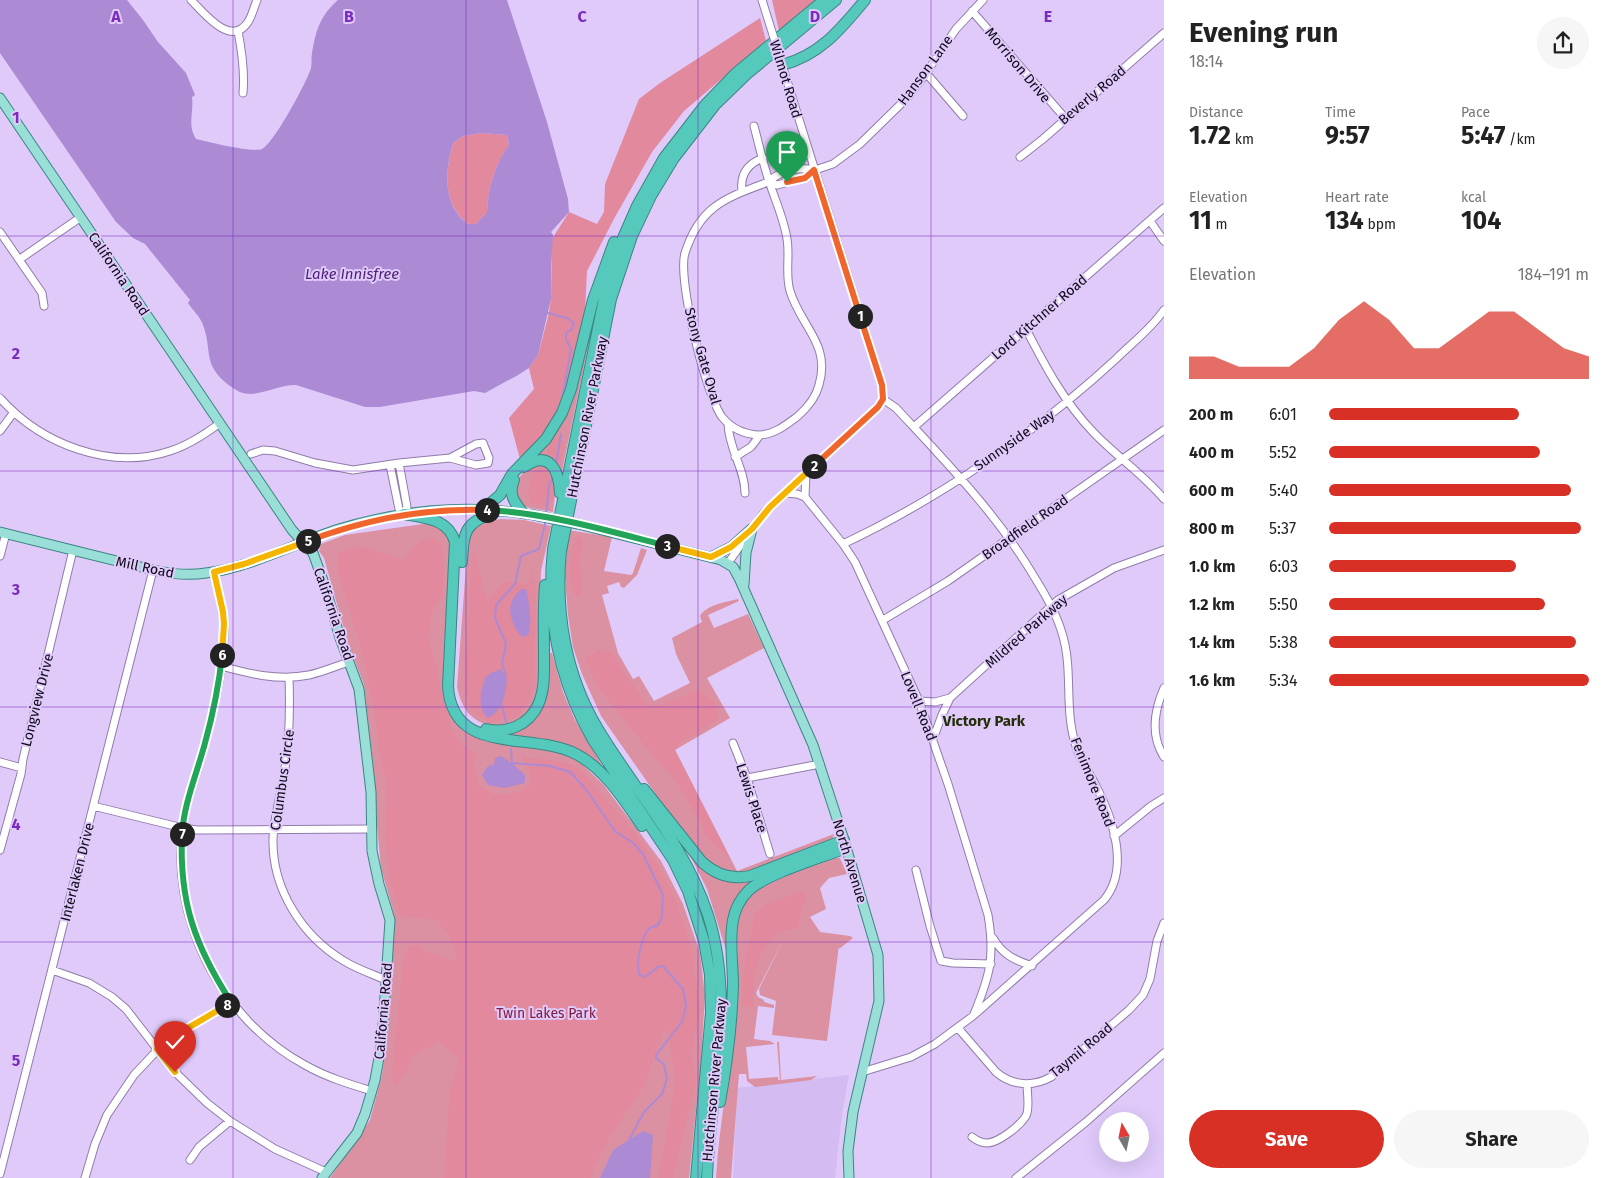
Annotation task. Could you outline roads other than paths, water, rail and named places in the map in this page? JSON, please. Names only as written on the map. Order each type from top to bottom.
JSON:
[{"type":"highway","name":"Hutchinson River Parkway","points":[[696,1178],[710,1026],[711,987],[709,962],[701,927],[684,880],[666,849],[593,740],[568,690],[553,625],[551,586],[554,545],[606,289],[628,226],[648,186],[677,140],[720,89],[736,73],[824,0]]},
{"type":"highway","name":"Hutchinson River Parkway","points":[[707,1178],[722,1017],[721,980],[715,942],[704,905],[689,868],[595,723],[577,683],[563,634],[559,588],[560,560],[564,529],[606,321],[617,277],[632,236],[651,196],[674,158],[700,122],[747,74],[836,0]]},
{"type":"highway","points":[[782,65],[808,55],[830,40],[847,23],[865,0]]},
{"type":"highway","points":[[482,510],[500,496],[512,474],[546,439],[562,413],[571,389],[593,300],[605,265],[622,227],[648,186]]},
{"type":"highway","points":[[526,514],[512,496],[512,485],[522,469],[538,460],[548,462],[558,473],[561,509]]},
{"type":"highway","points":[[497,511],[471,524],[465,533],[463,542],[455,691],[459,706],[465,716],[482,728],[500,731],[515,727],[531,716],[538,706],[544,676],[545,584],[554,545]]},
{"type":"highway","points":[[404,514],[440,522],[448,529],[455,542],[448,686],[450,703],[458,718],[470,729],[482,734],[553,745],[572,751],[586,760],[613,787],[684,880]]},
{"type":"highway","points":[[620,763],[653,799],[702,862],[722,875],[739,878],[750,876],[845,844]]},
{"type":"highway","points":[[708,1156],[722,1090],[730,1026],[733,984],[732,926],[737,908],[749,891],[764,880],[845,844]]},
{"type":"main road","name":"California Road","points":[[0,98],[292,530],[313,553],[359,689],[372,792],[371,829],[374,864],[390,920],[386,980],[381,1049],[372,1091],[357,1133],[324,1175]]},
{"type":"main road","name":"Mill Road","points":[[3,532],[153,570],[178,574],[214,572],[244,564],[303,542],[366,522],[404,514],[442,510],[482,510],[526,514],[578,524],[711,557],[728,563]]},
{"type":"main road","points":[[711,557],[731,547],[752,529]]},
{"type":"main road","points":[[744,587],[746,553],[752,529]]},
{"type":"main road","name":"North Avenue","points":[[728,563],[737,573],[744,587],[802,717],[820,764],[875,943],[879,969],[879,1001],[850,1128],[848,1151],[849,1178]]},
{"type":"street","points":[[191,0],[222,29],[228,31],[238,31],[249,21],[257,0]]},
{"type":"street","name":"Wilmot Road","points":[[762,0],[882,385],[883,399]]},
{"type":"street","name":"Hanson Lane","points":[[814,170],[833,164],[860,144],[900,105],[926,74],[948,39],[983,0]]},
{"type":"street","name":"Morrison Drive","points":[[972,11],[1065,118]]},
{"type":"street","points":[[238,31],[242,52],[243,94]]},
{"type":"street","name":"Beverly Road","points":[[1020,156],[1164,33]]},
{"type":"street","points":[[926,74],[963,116]]},
{"type":"street","points":[[745,493],[744,481],[728,437],[728,424],[746,433],[760,435],[778,430],[801,413],[811,402],[818,389],[823,365],[817,344],[790,291],[788,239],[769,182],[754,126]]},
{"type":"street","points":[[742,192],[741,183],[745,170],[754,162],[763,158]]},
{"type":"street","name":"Stony Gate Oval","points":[[728,424],[715,405],[700,358],[687,297],[683,260],[688,246],[706,214],[722,201],[769,182],[779,174],[802,167],[814,170]]},
{"type":"street","name":"Stony Gate Oval","points":[[769,182],[777,185],[796,181],[805,178],[814,170]]},
{"type":"street","name":"Lord Kitchner Road","points":[[914,427],[1164,208]]},
{"type":"street","points":[[20,259],[80,217]]},
{"type":"street","points":[[1150,221],[1164,241]]},
{"type":"street","points":[[0,232],[42,293],[44,306]]},
{"type":"street","name":"Sunnyside Way","points":[[843,544],[903,513],[1018,440],[1097,376],[1146,331],[1164,310]]},
{"type":"street","points":[[1026,329],[1067,402],[1093,432],[1150,482],[1164,499]]},
{"type":"street","points":[[0,398],[14,412],[43,434],[72,448],[102,456],[141,458],[171,451],[198,439],[220,423]]},
{"type":"street","points":[[728,563],[763,514],[878,407],[883,399]]},
{"type":"street","name":"Fenimore Road","points":[[883,399],[895,406],[974,493],[1010,538],[1052,607],[1062,633],[1068,662],[1073,738],[1081,761],[1096,785],[1105,805],[1114,836],[1117,856],[1117,870],[1110,893],[1091,913],[1032,966],[973,1016]]},
{"type":"street","points":[[0,431],[14,412]]},
{"type":"street","name":"Broadfield Road","points":[[883,620],[948,581],[1164,430]]},
{"type":"street","points":[[735,457],[751,447],[760,435]]},
{"type":"street","points":[[251,454],[263,450],[275,451],[315,463],[353,470],[450,458],[476,465],[485,464],[490,461],[485,445],[480,443],[450,458]]},
{"type":"street","points":[[390,465],[399,509],[404,514],[407,507],[399,463]]},
{"type":"street","points":[[785,493],[805,497],[806,474]]},
{"type":"street","points":[[394,488],[403,486]]},
{"type":"street","name":"Lovell Road","points":[[805,497],[855,562],[919,701],[933,739],[985,906],[992,935],[991,964],[986,986],[973,1016],[922,1052],[901,1061],[862,1072]]},
{"type":"street","points":[[0,556],[3,532]]},
{"type":"street","name":"Longview Drive","points":[[0,850],[22,768],[73,550]]},
{"type":"street","name":"Mildred Parkway","points":[[933,739],[950,698],[1058,600],[1126,562],[1164,550]]},
{"type":"street","name":"Interlaken Drive","points":[[0,1174],[153,570]]},
{"type":"street","points":[[214,572],[224,624],[221,666],[217,694],[205,744],[190,793],[183,828],[182,880],[192,926],[206,960],[231,1002],[260,1033],[289,1055],[322,1073],[372,1091]]},
{"type":"street","points":[[221,666],[264,677],[289,677],[308,675],[349,662]]},
{"type":"street","name":"Columbus Circle","points":[[289,677],[290,713],[288,748],[274,830],[274,856],[278,881],[286,899],[318,941],[337,956],[359,969],[386,980]]},
{"type":"street","points":[[1164,688],[1154,717],[1154,732],[1164,758]]},
{"type":"street","points":[[919,701],[935,702],[950,698]]},
{"type":"street","name":"Lewis Place","points":[[733,744],[748,778],[770,854]]},
{"type":"street","points":[[0,762],[22,768]]},
{"type":"street","points":[[748,778],[820,764]]},
{"type":"street","points":[[1114,836],[1150,806],[1164,798]]},
{"type":"street","points":[[93,806],[197,830],[371,829]]},
{"type":"street","points":[[916,870],[941,960],[953,963],[991,964]]},
{"type":"street","name":"Taymil Road","points":[[1027,1084],[1038,1083],[1051,1077],[1136,1003],[1147,987],[1157,941],[1164,923]]},
{"type":"street","name":"Lovell Road","points":[[992,935],[1003,952],[1014,959],[1032,966]]},
{"type":"street","points":[[52,970],[89,983],[112,997],[133,1016],[164,1060],[190,1089],[230,1121],[275,1149],[324,1175]]},
{"type":"street","points":[[86,1178],[95,1144],[107,1115],[134,1074],[164,1042],[231,1002]]},
{"type":"street","points":[[958,1028],[1000,1076],[1011,1081],[1027,1084],[1027,1114],[1019,1124],[995,1141],[988,1143],[980,1142],[972,1138]]},
{"type":"street","points":[[1016,1178],[1086,1122],[1164,1053]]},
{"type":"street","points":[[190,1160],[199,1147],[230,1121]]},
{"type":"water","name":"Lake Innisfree","points":[[0,0],[127,0],[158,42],[186,73],[195,95],[192,97],[191,124],[196,139],[230,147],[257,150],[267,145],[274,136],[297,98],[311,68],[317,30],[327,12],[338,0],[507,0],[547,122],[568,199],[569,212],[551,232],[553,235],[551,299],[538,355],[529,368],[485,393],[474,391],[380,407],[365,407],[296,385],[251,394],[237,391],[221,378],[211,364],[206,334],[200,319],[188,303],[190,300],[145,244],[133,238],[116,222],[0,53]],"holes":[[[481,133],[507,135],[509,145],[493,177],[487,212],[476,224],[468,224],[454,207],[448,187],[448,165],[453,143],[463,136]]]},
{"type":"water","points":[[522,589],[526,589],[530,619],[528,635],[522,637],[514,625],[510,612],[516,594]]},
{"type":"water","points":[[501,669],[507,679],[504,696],[501,706],[488,718],[484,714],[481,704],[483,683],[485,678],[491,673]]},
{"type":"water","points":[[501,756],[525,775],[525,783],[504,788],[488,785],[482,775],[487,767],[494,764],[495,758]]},
{"type":"water","points":[[643,1131],[653,1135],[650,1178],[600,1178],[613,1150]]},
{"type":"waterway","points":[[548,313],[567,318],[574,323],[571,330],[566,333],[566,339],[571,349],[562,399]]},
{"type":"waterway","points":[[556,464],[561,434]]},
{"type":"waterway","points":[[546,516],[549,485],[553,477]]},
{"type":"waterway","points":[[504,676],[506,674],[502,664],[506,644],[495,618],[496,605],[515,584],[521,556],[539,549],[546,520]]},
{"type":"waterway","points":[[501,702],[506,722]]},
{"type":"waterway","points":[[511,749],[512,763],[550,766],[570,772],[585,788],[615,831],[633,843],[643,854],[663,895],[662,917],[658,925],[650,928],[642,943],[638,964],[639,974],[645,977],[658,967],[663,966],[683,989],[686,1006],[682,1022],[656,1055],[656,1058],[664,1064],[667,1079],[662,1094],[644,1112],[629,1140]]},
{"type":"district","name":"Victory Park","points":[[984,721]]},
{"type":"park label","name":"Twin Lakes Park","points":[[546,1013]]}]
